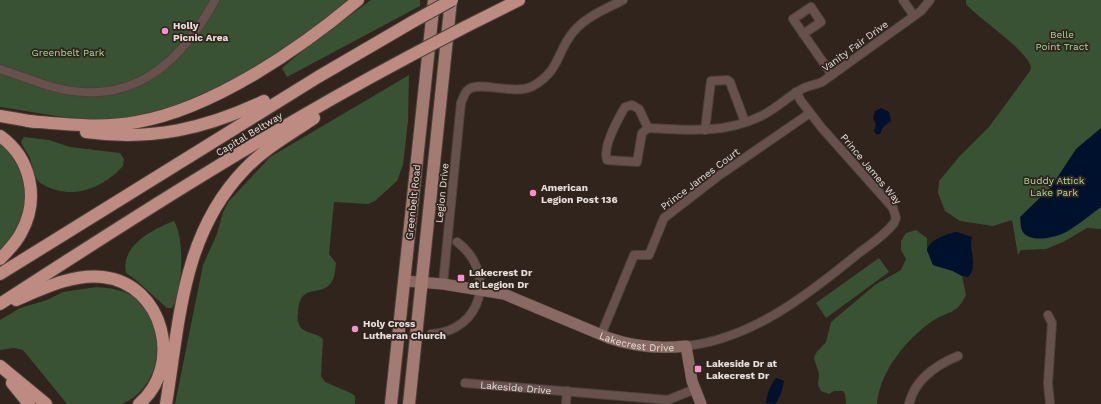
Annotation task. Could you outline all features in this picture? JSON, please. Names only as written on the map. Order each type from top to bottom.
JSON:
[{"type":"highway","points":[[28,121],[98,126],[137,122],[176,112],[220,92],[260,71],[319,31],[358,0]]},
{"type":"highway","name":"Capital Beltway","points":[[0,274],[318,76],[452,0]]},
{"type":"highway","name":"Capital Beltway","points":[[0,305],[240,153],[328,100],[519,0]]},
{"type":"highway","points":[[166,404],[190,266],[201,234],[221,199],[246,168],[265,151],[378,73]]},
{"type":"highway","points":[[0,116],[76,131],[118,136],[138,136],[173,132],[237,114],[318,76]]},
{"type":"highway","points":[[0,136],[10,144],[21,158],[30,181],[31,196],[30,208],[22,232],[0,259]]},
{"type":"highway","points":[[0,305],[63,281],[85,277],[105,278],[124,284],[134,290],[143,297],[156,314],[163,332],[164,342],[164,359],[159,377],[148,394],[139,404]]},
{"type":"highway","points":[[0,367],[29,404]]},
{"type":"highway","points":[[0,367],[46,404]]},
{"type":"main road","name":"Greenbelt Road","points":[[391,404],[434,0]]},
{"type":"main road","name":"Greenbelt Road","points":[[409,404],[452,0]]},
{"type":"street","points":[[0,69],[50,86],[75,91],[96,92],[121,88],[143,80],[165,65],[188,44],[215,0]]},
{"type":"street","name":"Legion Drive","points":[[442,284],[461,103],[466,92],[472,87],[521,90],[526,89],[542,80],[554,68],[565,44],[574,31],[590,17],[623,0]]},
{"type":"street","points":[[903,0],[914,16]]},
{"type":"street","name":"Vanity Fair Drive","points":[[648,128],[706,130],[745,122],[766,114],[796,92],[807,86],[822,82],[914,16],[928,5],[930,0]]},
{"type":"street","points":[[803,34],[821,22],[811,7],[793,19],[803,34],[832,75]]},
{"type":"street","points":[[706,130],[711,81],[727,80],[730,82],[745,122]]},
{"type":"street","points":[[796,92],[810,113]]},
{"type":"street","points":[[632,105],[638,109],[648,128],[642,134],[637,162],[607,160],[606,150],[625,106],[632,105]]},
{"type":"street","name":"Prince James Way","points":[[810,113],[893,208],[896,218],[891,227]]},
{"type":"street","name":"Prince James Court","points":[[601,335],[634,255],[649,255],[664,218],[717,177],[810,113]]},
{"type":"street","name":"Lakecrest Drive","points":[[405,281],[442,284],[504,294],[522,300],[601,335],[633,346],[686,346],[727,337],[767,318],[815,287],[891,227]]},
{"type":"street","points":[[431,334],[451,330],[468,318],[476,306],[480,289],[480,276],[476,262],[467,250],[456,242]]},
{"type":"street","points":[[1048,315],[1052,323],[1048,383],[1050,404]]},
{"type":"street","points":[[686,346],[695,390],[701,404]]},
{"type":"street","points":[[909,404],[913,394],[925,376],[944,362],[958,356]]},
{"type":"street","name":"Lakeside Drive","points":[[465,383],[567,390],[670,400],[695,390]]},
{"type":"street","points":[[566,404],[567,390]]},
{"type":"green space","name":"Greenbelt Park","points":[[0,0],[347,0],[312,30],[294,43],[256,67],[216,88],[172,107],[148,115],[115,120],[99,120],[66,117],[0,107]]},
{"type":"green space","points":[[371,0],[420,0],[420,6],[287,77],[282,68],[308,46]]},
{"type":"green space","points":[[966,0],[1101,0],[1101,229],[1087,228],[1063,242],[1046,249],[1021,250],[1018,255],[1012,220],[993,226],[960,221],[945,211],[938,193],[939,181],[959,157],[989,127],[1030,71],[1031,67],[1028,60],[1021,52],[973,11],[966,4]]},
{"type":"green space","points":[[409,75],[408,121],[403,165],[397,181],[375,201],[368,204],[334,202],[329,254],[336,263],[334,277],[332,282],[326,288],[306,294],[302,297],[299,303],[298,319],[301,328],[323,339],[321,376],[325,382],[355,396],[355,404],[175,404],[203,265],[217,234],[223,212],[229,201],[270,157]]},
{"type":"green space","points":[[24,137],[49,140],[70,147],[120,153],[124,159],[123,166],[106,181],[86,190],[64,192],[53,189],[39,182],[30,159],[21,142]]},
{"type":"green space","points":[[0,143],[11,155],[19,168],[25,196],[19,224],[11,237],[0,250]]},
{"type":"green space","points":[[174,221],[178,229],[180,239],[180,277],[176,300],[172,308],[167,308],[126,273],[125,263],[133,247],[140,240],[148,234]]},
{"type":"green space","points":[[916,230],[927,238],[927,250],[933,265],[953,271],[962,276],[966,295],[955,310],[931,322],[904,347],[889,368],[883,380],[877,404],[846,404],[845,394],[843,391],[834,391],[829,394],[821,391],[818,385],[819,374],[814,358],[816,353],[826,342],[831,322],[875,285],[901,270],[906,259],[901,250],[901,241],[906,233]]},
{"type":"green space","points":[[879,258],[889,272],[826,318],[816,303]]},
{"type":"green space","points":[[96,287],[127,293],[136,299],[147,311],[154,325],[157,340],[157,356],[153,371],[146,385],[135,396],[122,404],[67,404],[23,350],[14,348],[0,350],[0,320],[20,308],[47,300],[63,292]]},
{"type":"water","points":[[881,108],[889,112],[891,121],[883,127],[880,134],[876,134],[874,131],[876,125],[873,117],[875,111]]},
{"type":"water","points":[[1101,128],[1101,207],[1064,233],[1038,239],[1027,236],[1021,229],[1020,217],[1051,187],[1076,149]]},
{"type":"water","points":[[957,232],[972,237],[971,246],[973,268],[968,277],[933,265],[927,250],[928,246],[935,240],[944,235]]},
{"type":"water","points":[[776,378],[784,381],[780,396],[775,404],[766,403],[769,390]]},
{"type":"place","name":"Holly Picnic Area","points":[[165,31]]},
{"type":"place","name":"American Legion Post 136","points":[[533,193]]},
{"type":"place","name":"Lakecrest Dr at Legion Dr","points":[[461,278]]},
{"type":"place","name":"Holy Cross Lutheran Church","points":[[355,329]]},
{"type":"place","name":"Lakeside Dr at Lakecrest Dr","points":[[698,369]]},
{"type":"park label","name":"Belle Point Tract","points":[[1062,40]]},
{"type":"park label","name":"Buddy Attick Lake Park","points":[[1054,186]]}]
